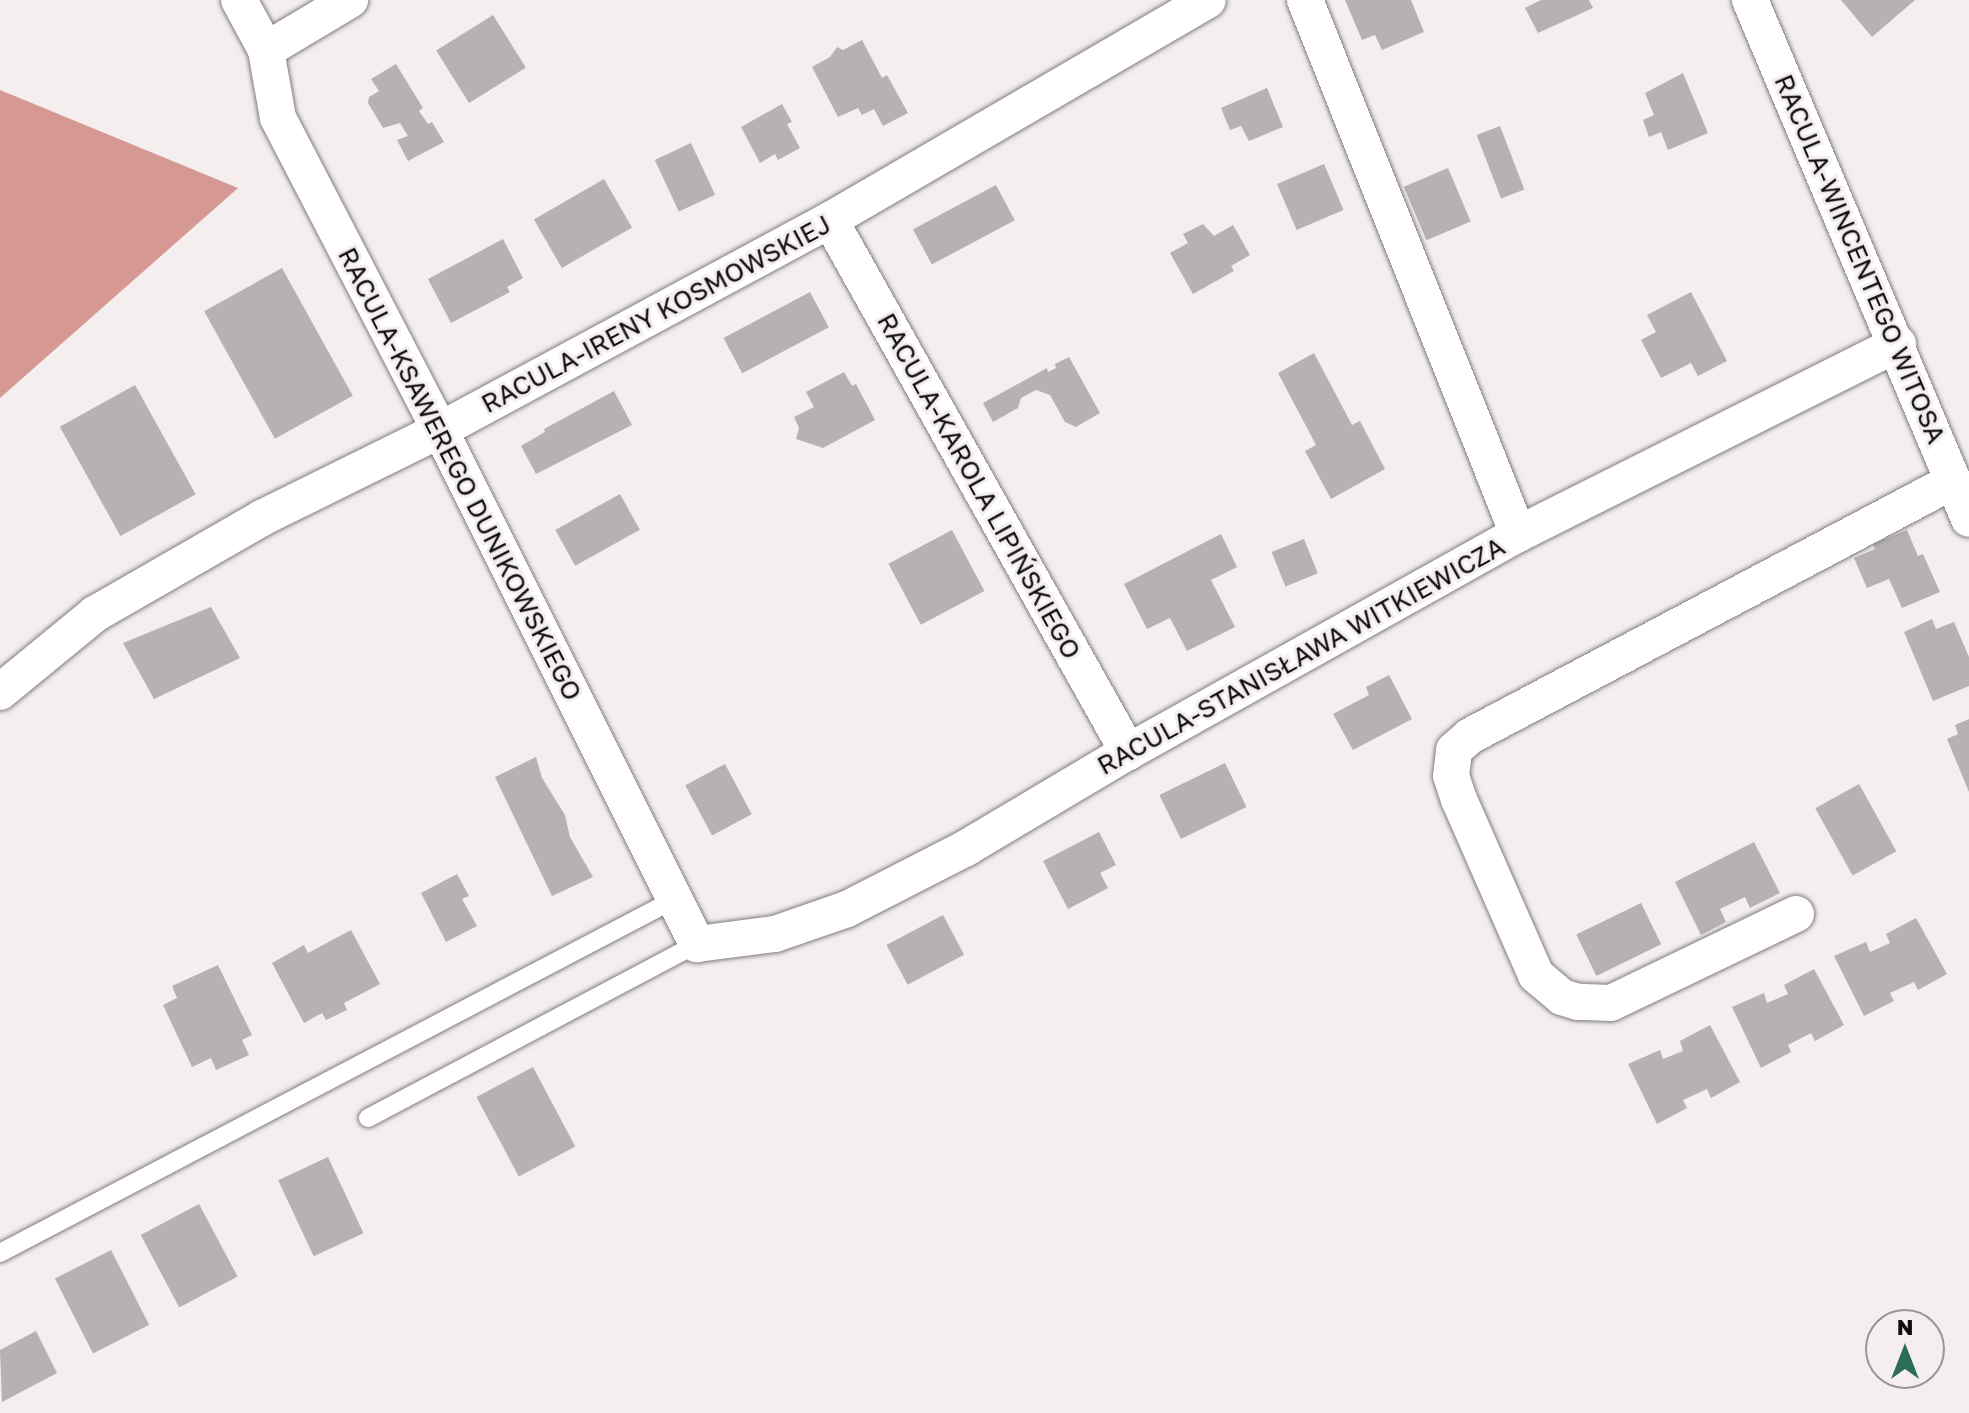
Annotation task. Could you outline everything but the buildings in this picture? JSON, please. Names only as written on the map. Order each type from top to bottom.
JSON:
[{"type":"street","name":"RACULA-KSAWEREGO DUNIKOWSKIEGO","points":[[239,0],[266,50],[278,118],[440,430],[697,944]]},
{"type":"street","points":[[266,50],[350,0]]},
{"type":"street","name":"RACULA-IRENY KOSMOWSKIEJ","points":[[0,692],[95,614],[262,518],[440,430],[830,220],[1208,0]]},
{"type":"street","points":[[1305,0],[1518,534]]},
{"type":"street","name":"RACULA-WINCENTEGO WITOSA","points":[[1750,0],[1898,344],[1969,519]]},
{"type":"street","name":"RACULA-KAROLA LIPIŃSKIEGO","points":[[830,220],[1128,752]]},
{"type":"street","name":"RACULA-STANISŁAWA WITKIEWICZA","points":[[697,944],[775,934],[847,909],[966,848],[1128,752],[1518,534],[1898,344]]},
{"type":"street","points":[[1796,914],[1611,1003],[1578,1002],[1562,997],[1536,975],[1459,800],[1451,776],[1454,750],[1470,736],[1953,481]]},
{"type":"lane","points":[[0,1253],[675,899]]},
{"type":"lane","points":[[368,1118],[697,944]]},
{"type":"shaded area","points":[[0,90],[238,188],[0,398]]}]
